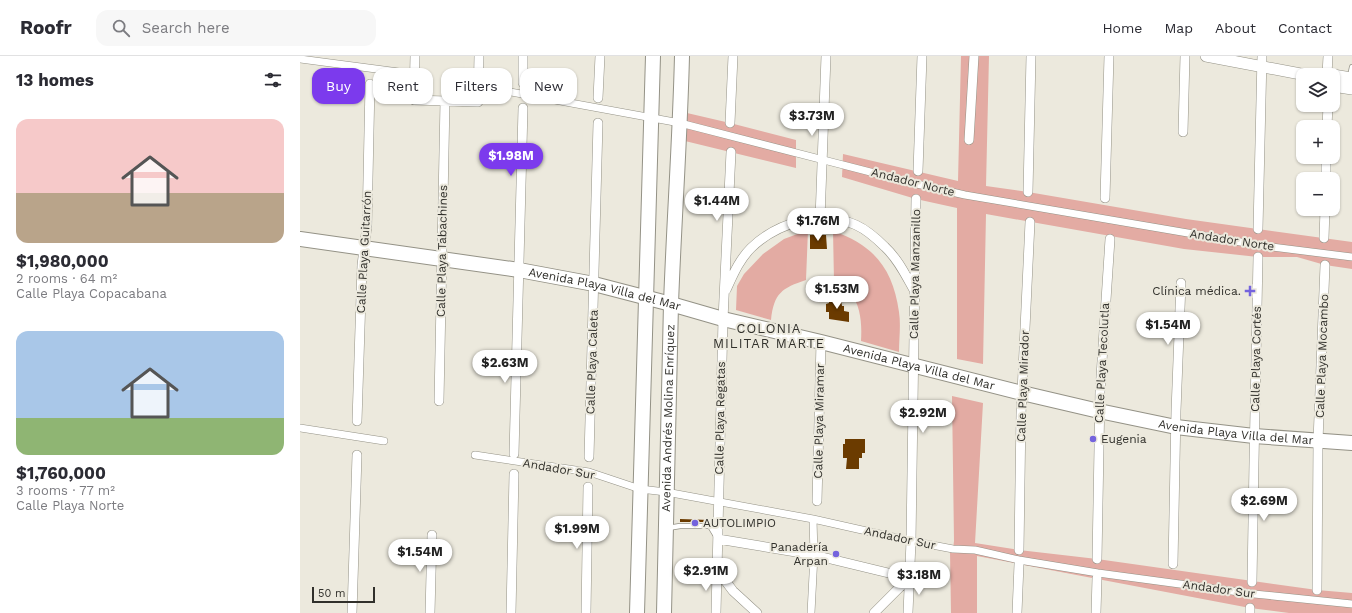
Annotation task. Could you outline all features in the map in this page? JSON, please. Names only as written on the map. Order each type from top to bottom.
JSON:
[{"type":"main road","name":"Avenida Andrés Molina Enríquez","points":[[637,613],[653,56]]},
{"type":"main road","name":"Avenida Andrés Molina Enríquez","points":[[664,613],[671,304],[682,56]]},
{"type":"main road","name":"Avenida Playa Villa del Mar","points":[[300,239],[442,258],[594,284],[723,319],[914,365],[1022,393],[1176,427],[1254,436],[1352,443]]},
{"type":"street","points":[[414,68],[415,56]]},
{"type":"street","points":[[479,56],[479,68]]},
{"type":"street","points":[[523,56],[523,68]]},
{"type":"street","points":[[598,98],[600,56]]},
{"type":"street","points":[[730,123],[733,56]]},
{"type":"street","points":[[820,218],[826,56]]},
{"type":"street","points":[[918,171],[922,56]]},
{"type":"street","points":[[968,140],[974,56]]},
{"type":"street","points":[[1028,192],[1031,56]]},
{"type":"street","points":[[1105,198],[1109,56]]},
{"type":"street","points":[[1183,132],[1185,56]]},
{"type":"street","points":[[1206,56],[1262,61],[1296,72]]},
{"type":"street","points":[[1326,68],[1328,56]]},
{"type":"street","points":[[300,59],[373,69]]},
{"type":"street","points":[[1258,229],[1262,61]]},
{"type":"street","points":[[1340,74],[1351,74]]},
{"type":"street","name":"Calle Playa Guitarrón","points":[[357,421],[362,265],[367,226],[370,84]]},
{"type":"street","points":[[1340,87],[1352,89]]},
{"type":"street","name":"Andador Norte","points":[[512,92],[680,123],[917,184],[966,195],[1264,246],[1352,257]]},
{"type":"street","name":"Calle Playa Tabachines","points":[[439,401],[445,104]]},
{"type":"street","points":[[514,454],[523,108]]},
{"type":"street","name":"Calle Playa Caleta","points":[[589,457],[598,123]]},
{"type":"street","name":"Calle Playa Regatas","points":[[716,613],[723,319],[731,152]]},
{"type":"street","name":"Calle Playa Manzanillo","points":[[908,613],[908,578],[911,541],[916,199]]},
{"type":"street","points":[[1324,238],[1325,216]]},
{"type":"street","points":[[724,293],[739,263],[751,249],[766,236],[782,227],[802,221],[820,218],[840,220],[857,226],[873,236],[887,248],[914,290]]},
{"type":"street","name":"Calle Playa Mirador","points":[[1019,550],[1022,393],[1030,222]]},
{"type":"street","name":"Calle Playa Tecolutla","points":[[1097,559],[1099,411],[1110,239]]},
{"type":"street","name":"Calle Playa Cortés","points":[[1252,582],[1258,257]]},
{"type":"street","name":"Calle Playa Mocambo","points":[[1317,590],[1318,441],[1325,265]]},
{"type":"street","points":[[1173,564],[1181,283]]},
{"type":"street","name":"Calle Playa Miramar","points":[[817,501],[821,342]]},
{"type":"street","points":[[300,428],[384,441]]},
{"type":"street","points":[[352,613],[357,455]]},
{"type":"street","name":"Andador Sur","points":[[475,455],[589,472],[640,489],[666,492],[813,519],[953,549],[975,550],[1018,560],[1098,573],[1254,594],[1352,604]]},
{"type":"street","points":[[511,613],[514,474]]},
{"type":"street","points":[[586,613],[588,487]]},
{"type":"street","points":[[811,613],[814,554],[813,519]]},
{"type":"street","points":[[430,613],[432,535]]},
{"type":"street","points":[[718,539],[814,554],[908,578],[874,613]]},
{"type":"street","points":[[1018,564],[1018,613]]},
{"type":"street","points":[[718,571],[733,591],[756,613]]},
{"type":"street","points":[[1096,613],[1097,578]]},
{"type":"lane","points":[[666,528],[680,526],[710,526],[718,539]]},
{"type":"shaded area","points":[[961,56],[989,56],[986,186],[1186,219],[1352,242],[1352,269],[1325,265],[1297,257],[1258,257],[1184,249],[986,214],[983,364],[957,359],[957,208],[916,199],[842,177],[843,154],[958,181]]},
{"type":"shaded area","points":[[687,113],[796,140],[796,168],[685,141]]},
{"type":"shaded area","points":[[808,230],[806,280],[785,289],[781,293],[774,303],[771,320],[736,310],[737,286],[744,274],[763,254],[784,239]]},
{"type":"shaded area","points":[[833,231],[860,244],[870,251],[886,271],[892,283],[899,312],[899,352],[861,341],[859,309],[854,297],[849,290],[834,281]]},
{"type":"shaded area","points":[[952,396],[983,403],[975,543],[1317,590],[1352,593],[1352,613],[1289,613],[1250,608],[977,556],[977,613],[951,613],[950,551],[953,549],[954,541]]},
{"type":"building","points":[[810,235],[826,235],[827,249],[810,249]]},
{"type":"building","points":[[829,296],[837,296],[837,300],[841,300],[842,306],[844,306],[844,311],[849,312],[849,322],[829,319],[829,312],[826,312],[826,304],[829,303]]},
{"type":"building","points":[[845,439],[865,439],[865,453],[862,453],[862,458],[859,458],[859,469],[846,469],[847,458],[843,458],[843,444],[845,444]]},
{"type":"building","points":[[680,519],[710,520],[710,522],[680,522]]},
{"type":"place","name":"Clínica médica.","points":[[1250,291]]},
{"type":"place","name":"Eugenia","points":[[1093,439]]},
{"type":"place","name":"AUTOLIMPIO","points":[[695,523]]},
{"type":"place","name":"Panadería Arpan","points":[[836,554]]},
{"type":"district","name":"COLONIA MILITAR MARTE","points":[[769,336]]}]
